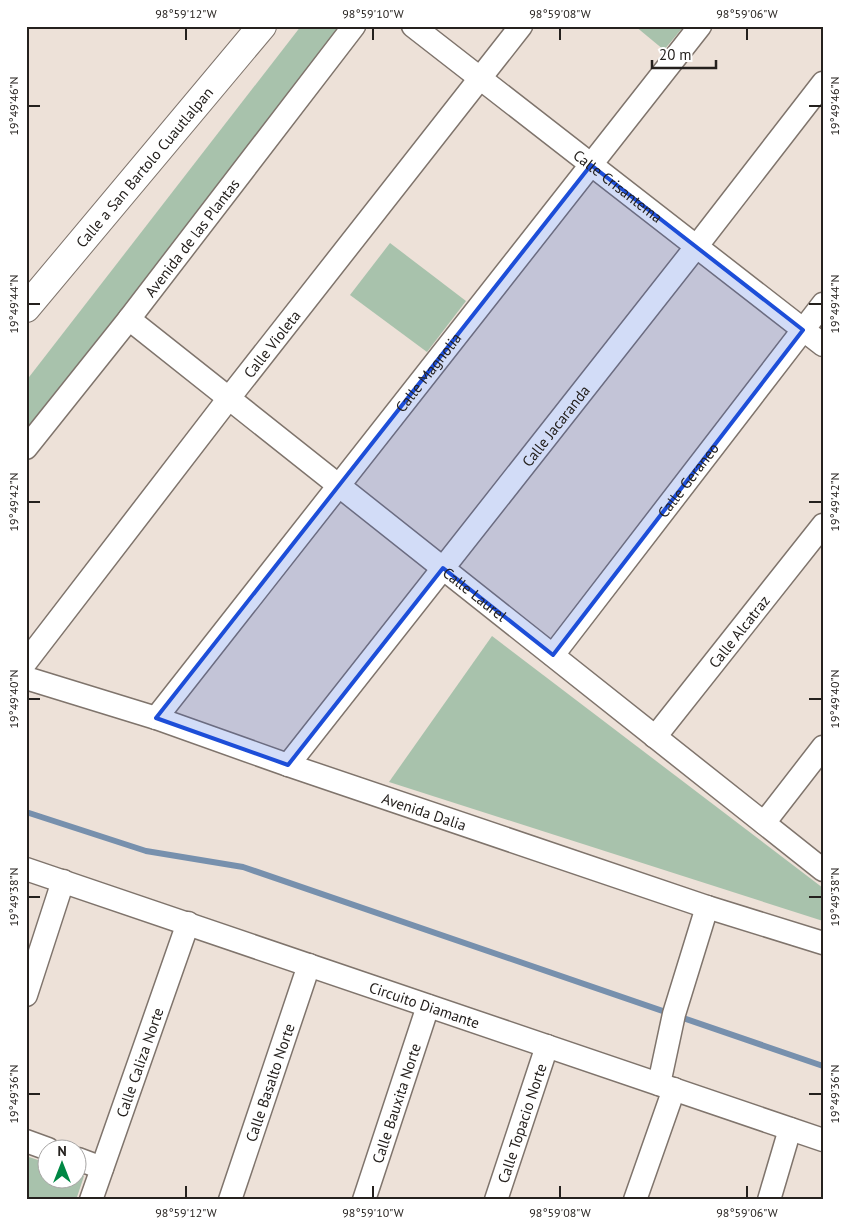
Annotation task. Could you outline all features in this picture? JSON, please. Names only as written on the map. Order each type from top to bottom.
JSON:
[{"type":"main road","name":"Calle a San Bartolo Cuautlalpan","points":[[26,308],[262,26]]},
{"type":"street","name":"Avenida de las Plantas","points":[[26,448],[129,319],[354,26]]},
{"type":"street","name":"Calle Crisantema","points":[[412,26],[823,344]]},
{"type":"street","name":"Calle Violeta","points":[[26,662],[229,398],[521,26]]},
{"type":"street","name":"Calle Magnolia","points":[[156,718],[700,26]]},
{"type":"street","name":"Calle Jacaranda","points":[[288,765],[823,83]]},
{"type":"street","name":"Calle Geraneo","points":[[553,655],[823,304]]},
{"type":"street","name":"Calle Laurel","points":[[129,319],[823,870]]},
{"type":"street","name":"Calle Alcatraz","points":[[655,737],[823,524]]},
{"type":"street","name":"Avenida Dalia","points":[[26,678],[156,718],[707,908],[823,943]]},
{"type":"street","points":[[764,823],[823,747]]},
{"type":"street","name":"Circuito Diamante","points":[[26,869],[823,1140]]},
{"type":"street","points":[[26,995],[63,881]]},
{"type":"street","points":[[635,1200],[667,1087],[674,1014],[707,908]]},
{"type":"street","name":"Calle Caliza Norte","points":[[91,1200],[188,924]]},
{"type":"street","name":"Calle Basalto Norte","points":[[230,1200],[309,965]]},
{"type":"street","name":"Calle Bauxita Norte","points":[[364,1200],[428,1006]]},
{"type":"street","name":"Calle Topacio Norte","points":[[496,1200],[547,1046]]},
{"type":"street","points":[[769,1200],[790,1129]]},
{"type":"street","points":[[26,1141],[38,1145]]},
{"type":"street","points":[[88,1163],[102,1168]]},
{"type":"highlighted area","points":[[591,165],[803,330],[553,655],[443,568],[288,765],[156,718]]},
{"type":"green space","points":[[301,26],[345,26],[26,438],[26,381]]},
{"type":"green space","points":[[635,26],[684,26],[664,50]]},
{"type":"green space","points":[[390,243],[466,301],[427,352],[350,295]]},
{"type":"green space","points":[[492,636],[823,888],[823,921],[389,782]]},
{"type":"green space","points":[[26,1156],[38,1160],[38,1188],[80,1188],[76,1200],[26,1200]]},
{"type":"waterway","points":[[26,812],[146,851],[243,867],[823,1066]]}]
